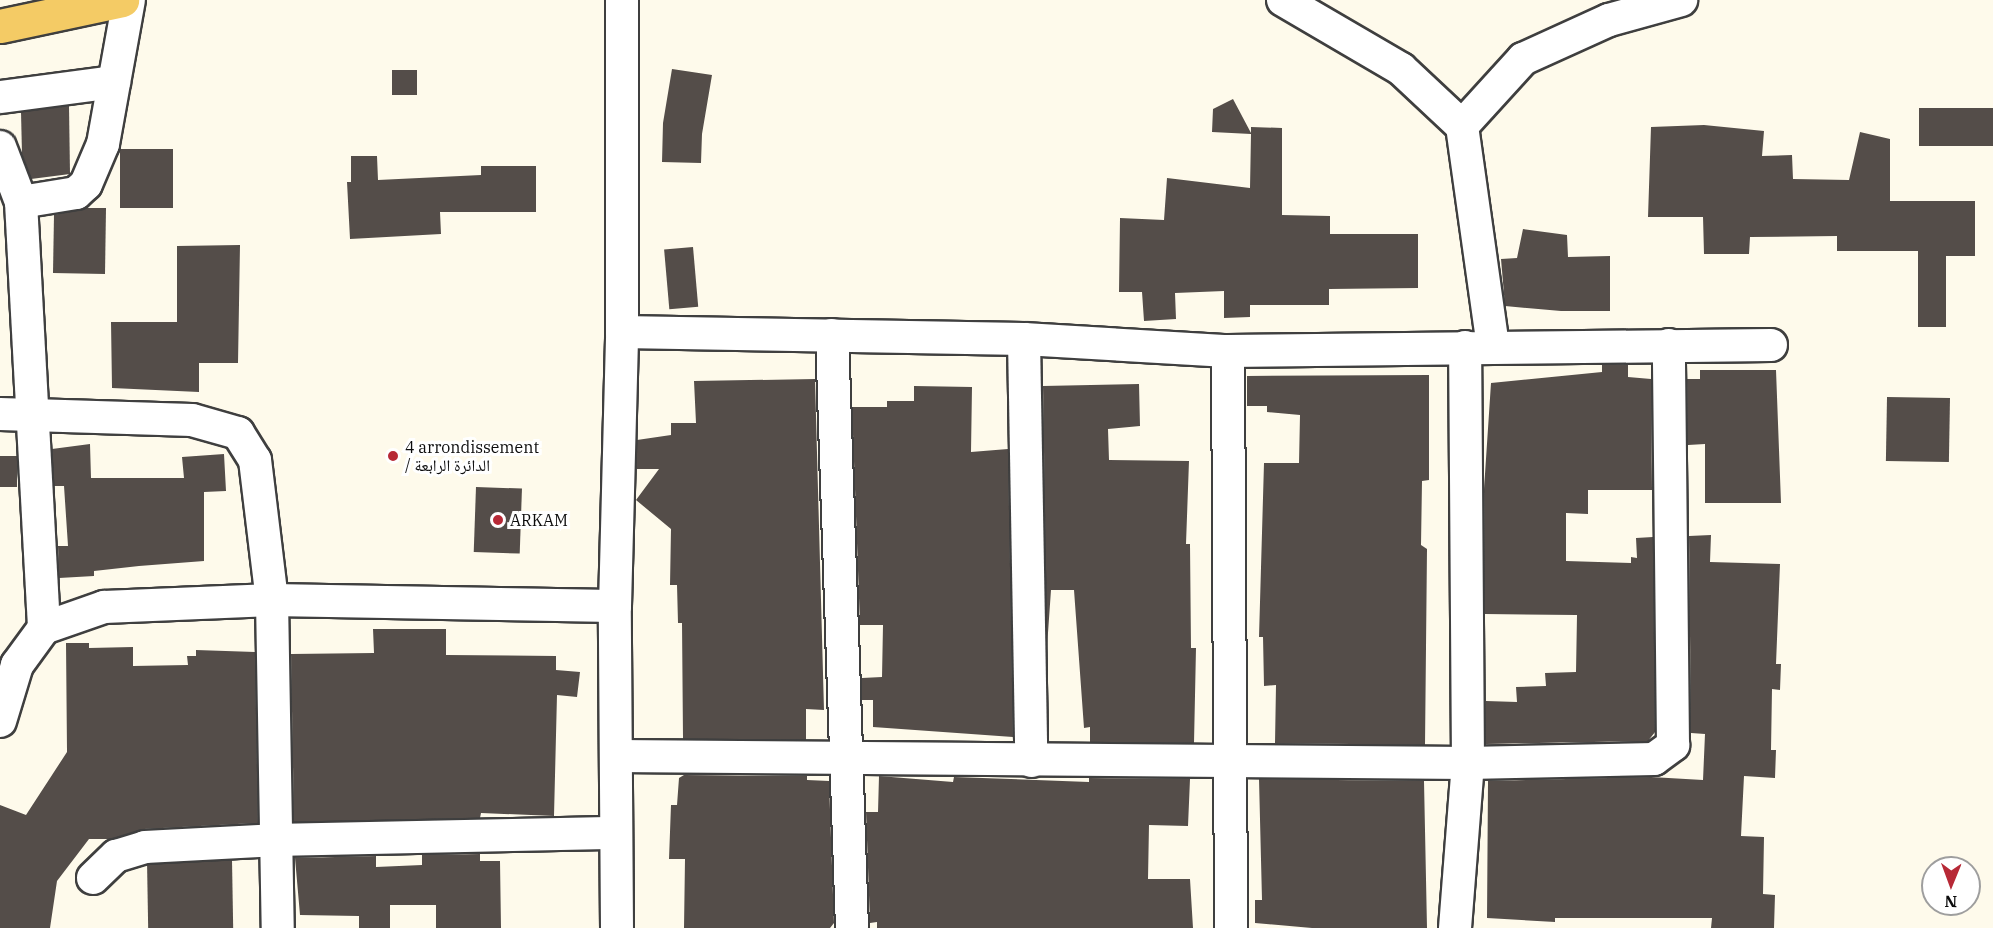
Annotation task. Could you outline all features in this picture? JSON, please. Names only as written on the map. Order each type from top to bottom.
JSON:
[{"type":"main road","points":[[0,26],[122,0]]},
{"type":"street","points":[[21,202],[76,193],[86,184],[103,144],[129,0]]},
{"type":"street","points":[[617,928],[615,606],[622,332],[622,0]]},
{"type":"street","points":[[1282,0],[1401,69],[1462,126],[1479,347],[1468,763],[1455,928]]},
{"type":"street","points":[[1462,126],[1523,59],[1609,20],[1681,0]]},
{"type":"street","points":[[0,97],[114,82]]},
{"type":"street","points":[[0,147],[21,202],[15,414],[44,628]]},
{"type":"street","points":[[622,332],[1024,339],[1228,351],[1771,345]]},
{"type":"street","points":[[832,335],[834,455],[849,760],[852,928]]},
{"type":"street","points":[[1024,339],[1031,761]]},
{"type":"street","points":[[615,756],[849,760],[1468,763],[1654,759],[1673,746],[1669,345]]},
{"type":"street","points":[[1228,351],[1232,928]]},
{"type":"street","points":[[15,414],[192,420],[238,433],[255,460],[272,600],[278,928]]},
{"type":"street","points":[[0,721],[17,665],[44,628],[104,607],[272,600],[615,606]]},
{"type":"street","points":[[93,878],[116,856],[145,847],[278,840],[616,833]]},
{"type":"building","points":[[672,69],[712,75],[702,134],[701,163],[662,162],[663,123]]},
{"type":"building","points":[[392,70],[417,70],[417,95],[392,95]]},
{"type":"building","points":[[1233,99],[1251,133],[1251,127],[1282,128],[1282,215],[1330,216],[1330,234],[1418,234],[1418,288],[1329,289],[1329,305],[1250,305],[1250,317],[1224,318],[1224,291],[1175,293],[1176,319],[1144,321],[1142,292],[1119,292],[1120,218],[1164,220],[1167,178],[1250,188],[1251,134],[1212,132],[1213,109]]},
{"type":"building","points":[[69,106],[70,174],[31,179],[22,154],[21,112]]},
{"type":"building","points":[[1919,108],[1993,108],[1993,146],[1919,146]]},
{"type":"building","points":[[1704,125],[1764,131],[1762,156],[1792,155],[1793,179],[1849,180],[1860,132],[1890,139],[1890,201],[1975,201],[1975,256],[1946,256],[1946,327],[1918,327],[1918,251],[1837,251],[1837,236],[1750,237],[1749,254],[1704,254],[1703,217],[1648,217],[1651,127]]},
{"type":"building","points":[[120,149],[173,149],[173,208],[120,208]]},
{"type":"building","points":[[351,156],[377,156],[378,180],[481,175],[481,166],[536,166],[536,212],[440,212],[441,234],[350,239],[347,182],[351,182]]},
{"type":"building","points":[[86,208],[106,208],[105,274],[53,273],[54,215]]},
{"type":"building","points":[[1523,229],[1567,235],[1568,257],[1610,256],[1610,311],[1561,311],[1505,306],[1501,259],[1517,258]]},
{"type":"building","points":[[240,245],[238,363],[199,363],[199,392],[112,388],[111,322],[177,322],[177,246]]},
{"type":"building","points":[[693,247],[698,307],[669,309],[664,250]]},
{"type":"building","points":[[1602,365],[1628,365],[1628,377],[1651,379],[1652,490],[1588,490],[1588,514],[1566,513],[1566,561],[1631,563],[1631,557],[1637,558],[1636,538],[1653,537],[1655,732],[1648,741],[1486,744],[1486,701],[1517,702],[1516,687],[1546,686],[1545,673],[1576,672],[1577,615],[1485,614],[1484,489],[1491,383],[1602,372]]},
{"type":"building","points":[[1700,370],[1776,370],[1781,503],[1705,503],[1705,444],[1688,445],[1687,379],[1700,379]]},
{"type":"building","points":[[1429,375],[1429,480],[1422,481],[1421,545],[1427,549],[1425,745],[1275,743],[1276,685],[1264,686],[1263,637],[1259,637],[1264,463],[1299,463],[1300,415],[1267,412],[1267,406],[1247,406],[1247,376]]},
{"type":"building","points":[[815,379],[824,710],[806,709],[806,740],[683,739],[682,623],[678,623],[677,585],[670,585],[671,529],[636,500],[659,469],[637,469],[637,440],[671,435],[671,423],[696,423],[694,381]]},
{"type":"building","points":[[1139,384],[1140,426],[1108,429],[1109,460],[1189,461],[1186,544],[1190,544],[1191,648],[1196,648],[1194,743],[1090,742],[1090,727],[1084,728],[1074,590],[1051,590],[1047,647],[1043,386]]},
{"type":"building","points":[[914,386],[972,387],[971,452],[1008,449],[1013,737],[873,727],[873,700],[862,700],[862,678],[882,677],[883,625],[860,625],[852,407],[887,407],[887,401],[914,401]]},
{"type":"building","points":[[1887,397],[1950,398],[1949,462],[1886,461]]},
{"type":"building","points":[[90,444],[91,478],[184,478],[182,457],[224,454],[226,491],[204,492],[204,561],[94,571],[94,576],[59,578],[58,546],[68,546],[64,486],[54,486],[52,449]]},
{"type":"building","points":[[0,456],[17,456],[17,487],[0,487]]},
{"type":"building","name":"ARKAM","points":[[476,487],[522,489],[520,554],[474,552]]},
{"type":"building","points":[[1711,535],[1710,562],[1780,564],[1776,664],[1781,664],[1780,690],[1772,689],[1771,750],[1776,750],[1775,778],[1744,776],[1741,836],[1764,837],[1763,894],[1775,895],[1774,928],[1711,928],[1712,918],[1555,918],[1555,922],[1487,918],[1488,781],[1651,777],[1703,780],[1705,734],[1691,733],[1689,536]]},
{"type":"building","points":[[373,629],[446,629],[446,655],[556,656],[556,670],[580,672],[577,697],[557,695],[554,816],[481,813],[480,818],[294,822],[291,654],[374,653]]},
{"type":"building","points":[[66,643],[89,643],[89,648],[133,647],[133,666],[188,665],[187,656],[196,656],[196,650],[255,652],[258,823],[144,829],[111,839],[89,839],[57,881],[50,928],[0,928],[0,805],[26,815],[67,752]]},
{"type":"building","points":[[684,775],[807,776],[807,780],[829,781],[834,923],[830,928],[684,928],[685,859],[669,859],[671,805],[677,805],[679,778]]},
{"type":"building","points":[[879,776],[953,782],[954,777],[1089,782],[1089,778],[1190,779],[1188,826],[1149,825],[1148,879],[1190,879],[1193,928],[877,928],[877,922],[870,923],[866,812],[878,812]]},
{"type":"building","points":[[1259,779],[1424,781],[1427,928],[1312,928],[1255,923],[1255,900],[1262,900]]},
{"type":"building","points":[[480,854],[480,861],[500,861],[501,928],[436,928],[436,905],[390,905],[390,928],[359,928],[359,916],[300,915],[295,858],[376,856],[376,867],[422,865],[422,855]]},
{"type":"building","points":[[232,860],[233,928],[148,928],[147,861]]},
{"type":"place","name":"4 arrondissement / الدائرة الرابعة","points":[[393,456]]},
{"type":"place","name":"ARKAM","points":[[498,520]]}]
